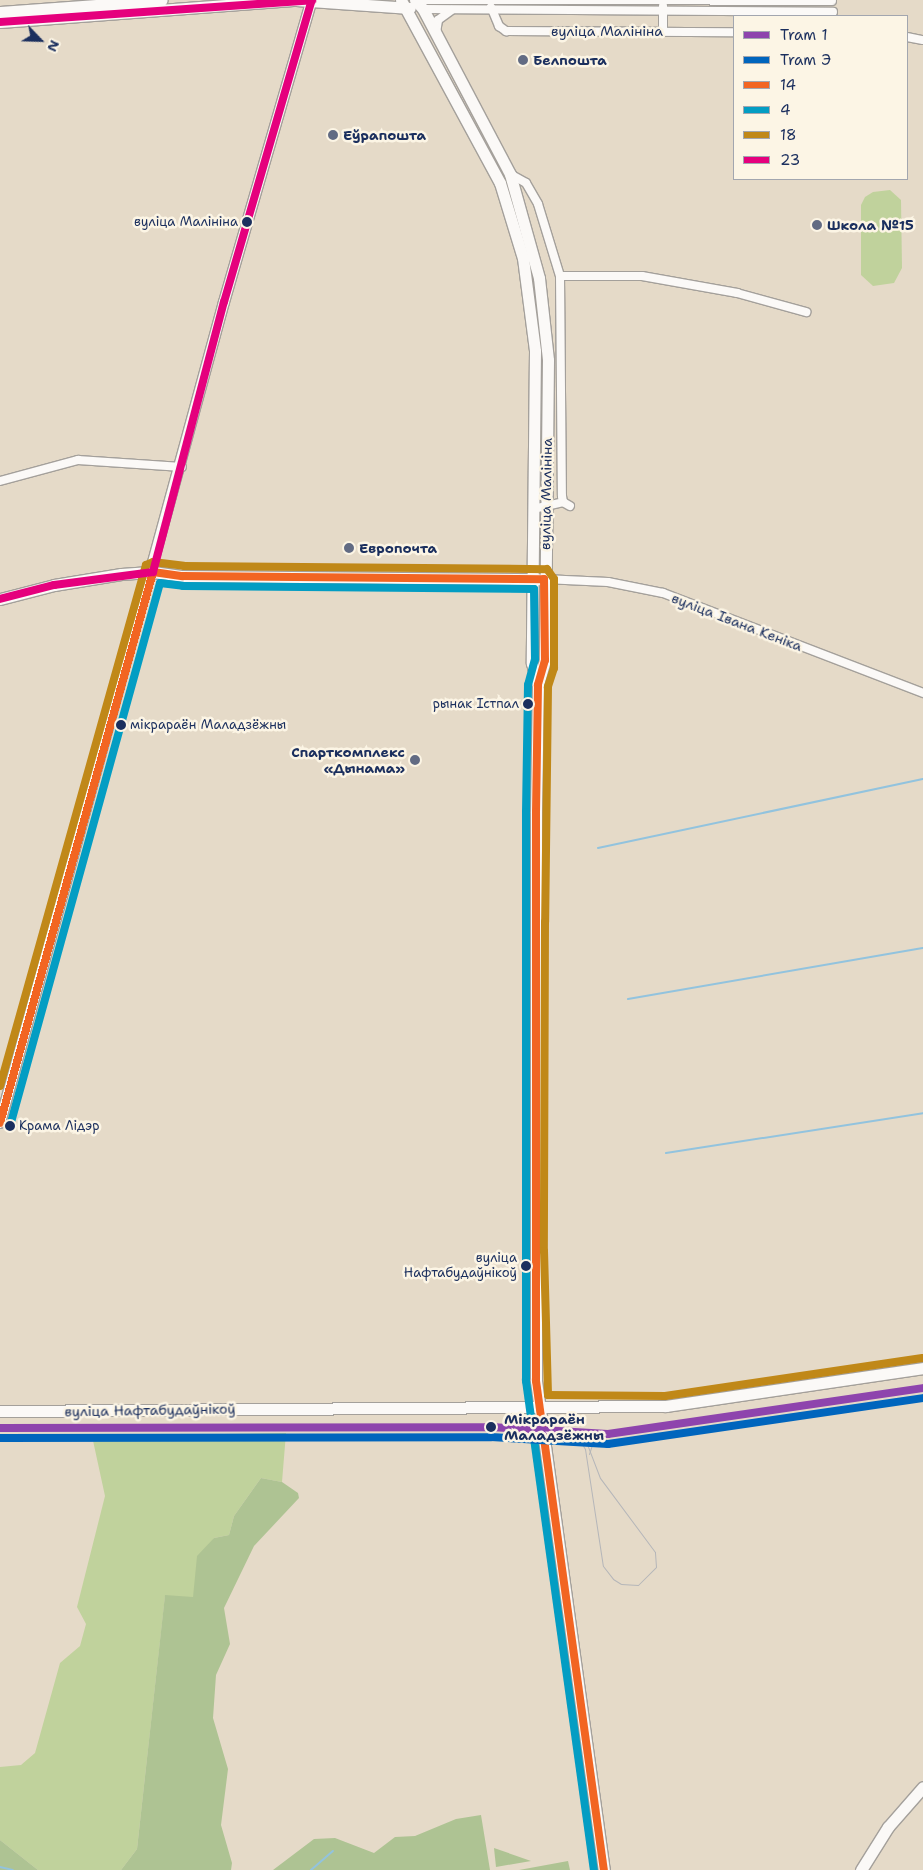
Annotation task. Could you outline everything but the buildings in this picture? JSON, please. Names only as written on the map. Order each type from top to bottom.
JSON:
[{"type":"main road","points":[[0,12],[162,0]]},
{"type":"main road","points":[[0,22],[312,0],[419,3]]},
{"type":"main road","name":"вуліца Малініна","points":[[419,3],[510,174],[539,278],[548,360],[544,579]]},
{"type":"main road","name":"вуліца Малініна","points":[[403,4],[500,184],[516,229],[530,298],[535,351],[532,579]]},
{"type":"main road","points":[[0,600],[54,585],[121,574],[153,572],[183,576],[544,579],[544,666],[538,685]]},
{"type":"main road","points":[[532,579],[532,663],[538,685],[534,1251],[536,1381],[540,1405],[540,1426],[604,1870]]},
{"type":"main road","name":"вуліца Нафтабудаўнікоў","points":[[0,1411],[540,1405],[666,1406],[923,1368]]},
{"type":"main road","points":[[861,1870],[888,1827],[923,1788]]},
{"type":"street","points":[[0,1123],[182,467],[224,302],[312,0]]},
{"type":"street","points":[[419,3],[452,10],[491,6],[664,1],[832,1]]},
{"type":"street","points":[[663,31],[664,1]]},
{"type":"street","points":[[419,3],[663,11],[833,12]]},
{"type":"street","name":"вуліца Малініна","points":[[491,6],[506,31],[733,32]]},
{"type":"street","points":[[436,33],[438,20],[452,10]]},
{"type":"street","points":[[908,37],[923,40]]},
{"type":"street","name":"вуліца Малініна","points":[[510,174],[526,184],[538,204],[560,276],[567,504],[546,508]]},
{"type":"street","points":[[560,276],[642,276],[738,293],[806,312]]},
{"type":"street","points":[[0,481],[78,460],[182,467]]},
{"type":"street","points":[[533,509],[546,508]]},
{"type":"street","name":"вуліца Івана Кеніка","points":[[544,579],[608,582],[663,594],[923,693]]},
{"type":"green space","points":[[890,190],[901,200],[902,268],[894,283],[873,286],[861,275],[861,205],[865,197],[873,192]]},
{"type":"green space","points":[[286,1433],[282,1482],[261,1478],[234,1516],[229,1535],[214,1538],[193,1598],[165,1596],[137,1849],[121,1870],[38,1870],[0,1840],[0,1767],[21,1765],[35,1753],[60,1663],[80,1646],[86,1624],[77,1607],[105,1496],[92,1436]]},
{"type":"green space","points":[[261,1478],[282,1482],[298,1493],[299,1498],[254,1546],[224,1608],[230,1644],[216,1675],[213,1718],[228,1769],[221,1825],[232,1863],[231,1870],[121,1870],[137,1849],[165,1595],[193,1597],[197,1556],[214,1538],[229,1535],[234,1516]]},
{"type":"green space","points":[[481,1815],[490,1870],[273,1870],[314,1839],[335,1838],[374,1853],[395,1837],[415,1836],[456,1819]]},
{"type":"green space","points":[[0,1840],[38,1870],[0,1870]]},
{"type":"green space","points":[[494,1848],[531,1861],[496,1867]]},
{"type":"green space","points":[[568,1861],[570,1870],[519,1870]]},
{"type":"waterway","points":[[598,848],[923,779]]},
{"type":"waterway","points":[[628,999],[923,948]]},
{"type":"waterway","points":[[666,1153],[923,1113]]},
{"type":"waterway","points":[[311,1870],[333,1851]]},
{"type":"waterway","points":[[0,1867],[13,1870]]},
{"type":"tram line","name":"1","points":[[0,1428],[491,1427],[608,1434],[923,1388]]},
{"type":"tram line","name":"Э","points":[[0,1438],[491,1437],[608,1444],[923,1398]]},
{"type":"tram line","points":[[568,1432],[579,1439],[585,1449],[603,1566],[613,1579],[621,1584],[638,1585],[656,1567],[655,1552],[600,1478],[586,1441],[569,1427]]},
{"type":"tram line","points":[[589,1454],[592,1445],[609,1430]]},
{"type":"transit line","name":"23","points":[[0,22],[312,0]]},
{"type":"transit line","name":"23","points":[[0,599],[54,585],[153,572],[224,302],[312,0]]},
{"type":"transit line","name":"18","points":[[0,1086],[146,565],[153,562],[184,566],[547,569],[554,579],[554,668],[548,687],[545,922],[544,1251],[548,1395],[665,1396],[922,1358]]},
{"type":"transit line","name":"14","points":[[0,1123],[153,572],[183,576],[544,579],[545,660],[538,685],[536,812],[536,1381],[604,1870]]},
{"type":"transit line","name":"4","points":[[10,1126],[160,583],[183,586],[534,589],[535,659],[528,685],[526,812],[526,1381],[594,1870]]},
{"type":"place","name":"Белпошта","points":[[523,60]]},
{"type":"place","name":"Еўрапошта","points":[[333,135]]},
{"type":"place","name":"вуліца Малініна","points":[[247,222]]},
{"type":"place","name":"Школа №15","points":[[817,225]]},
{"type":"place","name":"Европочта","points":[[349,548]]},
{"type":"place","name":"рынак Істпал","points":[[528,704]]},
{"type":"place","name":"мікрараён Маладзёжны","points":[[121,725]]},
{"type":"place","name":"Спарткомплекс «Дынама»","points":[[415,760]]},
{"type":"place","name":"Крама Лідэр","points":[[10,1126]]},
{"type":"place","name":"вуліца Нафтабудаўнікоў","points":[[526,1266]]},
{"type":"place","name":"Мікрараён Маладзёжны","points":[[491,1427]]}]
